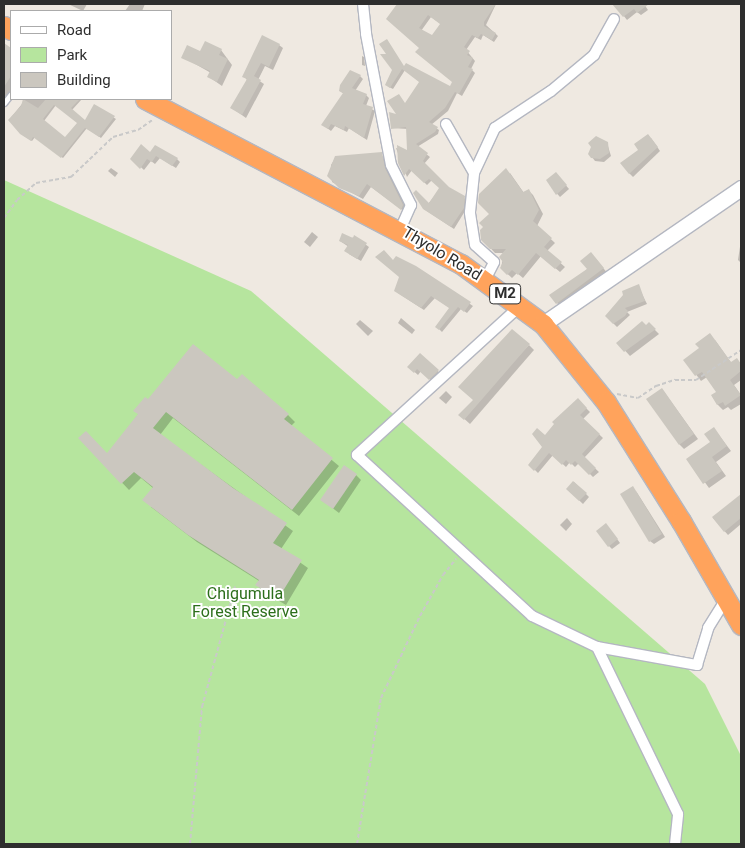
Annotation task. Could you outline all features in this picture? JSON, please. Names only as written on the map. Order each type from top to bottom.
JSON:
[{"type":"highway","name":"Thyolo Road","points":[[148,100],[400,230],[485,280],[543,324],[599,394],[741,624]]},
{"type":"street","points":[[363,4],[366,34],[391,165],[411,206],[400,230]]},
{"type":"street","points":[[485,280],[494,262],[475,246],[470,212],[474,173],[495,128],[551,91],[594,55],[614,19]]},
{"type":"street","points":[[446,124],[474,173]]},
{"type":"street","points":[[543,324],[741,188]]},
{"type":"street","points":[[520,306],[357,456],[532,616],[597,647],[697,666],[708,628],[726,599]]},
{"type":"street","points":[[597,647],[678,814],[675,844]]},
{"type":"path","points":[[4,218],[16,200],[36,184],[71,177],[110,139],[144,128],[164,108]]},
{"type":"path","points":[[599,394],[638,398],[656,386],[675,380],[696,380],[741,350]]},
{"type":"path","points":[[357,844],[381,698],[438,583],[463,552]]},
{"type":"path","points":[[190,844],[202,707],[235,586]]},
{"type":"green space","name":"Chigumula Forest Reserve","points":[[4,180],[251,291],[705,684],[741,756],[741,844],[4,844]]},
{"type":"building","points":[[397,4],[496,4],[484,22],[484,26],[496,33],[492,40],[481,34],[478,38],[472,35],[464,47],[470,51],[467,55],[473,58],[468,67],[473,69],[459,94],[455,92],[445,108],[429,122],[438,127],[435,132],[416,144],[428,153],[423,161],[449,187],[465,196],[464,208],[451,227],[423,209],[413,193],[416,190],[429,203],[439,188],[429,179],[424,183],[409,169],[404,176],[398,163],[397,145],[407,150],[406,127],[391,129],[389,112],[396,114],[387,101],[399,94],[405,103],[419,82],[402,69],[390,88],[385,85],[392,70],[380,54],[386,54],[379,44],[387,39],[404,66],[406,63],[450,86],[452,82],[415,52],[419,48],[386,19]],"holes":[[[428,15],[440,24],[432,35],[419,28]]]},
{"type":"building","points":[[612,4],[649,4],[637,13],[634,9],[623,17]]},
{"type":"building","points":[[262,35],[280,44],[269,67],[261,63],[254,76],[261,80],[242,115],[230,108],[247,79],[242,77]]},
{"type":"building","points":[[205,41],[222,49],[219,55],[228,59],[217,82],[207,77],[210,71],[181,58],[187,45],[200,51]]},
{"type":"building","points":[[4,43],[10,47],[10,78],[4,87]]},
{"type":"building","points":[[350,70],[361,75],[352,88],[367,94],[363,104],[373,107],[364,138],[345,126],[344,130],[331,124],[328,129],[321,125],[343,93],[339,91],[340,85]]},
{"type":"building","points":[[23,100],[38,108],[45,100],[79,100],[71,108],[85,120],[94,104],[115,116],[99,137],[85,128],[61,158],[33,137],[31,141],[20,134],[8,120],[21,106]],"holes":[[[54,105],[77,123],[65,137],[43,119]]]},
{"type":"building","points":[[648,134],[658,147],[629,174],[620,163],[638,150],[634,144]]},
{"type":"building","points":[[596,136],[608,142],[609,153],[600,159],[591,158],[588,154],[591,147],[588,143]]},
{"type":"building","points":[[141,144],[150,152],[155,145],[178,158],[172,166],[156,156],[152,162],[147,159],[140,169],[130,159]]},
{"type":"building","points":[[382,152],[385,168],[403,205],[401,210],[367,184],[359,196],[339,188],[327,176],[335,156]]},
{"type":"building","points":[[506,168],[523,192],[529,189],[539,210],[533,221],[552,238],[544,247],[562,262],[555,269],[536,253],[518,275],[512,270],[507,275],[500,268],[503,262],[499,257],[506,249],[490,249],[481,240],[480,230],[483,227],[479,223],[489,214],[478,203],[479,194]]},
{"type":"building","points":[[556,172],[567,185],[556,195],[546,180]]},
{"type":"building","points":[[342,233],[353,238],[354,235],[367,243],[357,259],[344,251],[348,245],[339,241]]},
{"type":"building","points":[[384,250],[393,260],[396,256],[416,266],[471,302],[464,312],[458,307],[439,330],[435,327],[449,308],[431,296],[421,308],[394,291],[399,277],[375,257]]},
{"type":"building","points":[[591,252],[604,268],[556,304],[549,295],[587,269],[580,261]]},
{"type":"building","points":[[639,284],[645,301],[625,308],[628,311],[625,316],[613,324],[605,316],[623,295],[622,291]]},
{"type":"building","points":[[642,321],[646,325],[649,322],[656,329],[624,352],[616,343]]},
{"type":"building","points":[[512,329],[530,344],[464,420],[458,415],[473,400],[458,387]]},
{"type":"building","points":[[710,333],[731,362],[737,358],[741,364],[741,371],[730,380],[741,395],[725,406],[723,402],[717,405],[711,395],[716,392],[702,372],[695,376],[683,360],[699,348],[695,344]]},
{"type":"building","points":[[193,344],[237,379],[242,374],[289,414],[284,419],[333,458],[292,510],[166,412],[153,428],[233,488],[287,523],[273,543],[302,560],[278,599],[255,585],[259,580],[188,535],[142,500],[153,487],[134,472],[121,484],[78,438],[86,431],[107,453],[138,414],[133,411],[145,397],[148,399]]},
{"type":"building","points":[[420,353],[439,370],[429,380],[417,369],[414,373],[407,367]]},
{"type":"building","points":[[662,388],[694,434],[679,445],[646,399]]},
{"type":"building","points":[[578,398],[587,408],[580,415],[600,434],[582,454],[596,468],[589,475],[575,461],[571,465],[566,460],[562,465],[549,453],[534,471],[528,465],[542,447],[532,434],[537,428],[545,435],[554,424],[552,422]]},
{"type":"building","points":[[714,427],[727,446],[712,457],[722,471],[703,484],[686,459],[710,442],[704,434]]},
{"type":"building","points":[[344,465],[357,474],[333,509],[320,500]]},
{"type":"building","points":[[573,481],[587,493],[579,501],[566,489]]},
{"type":"building","points":[[633,486],[662,534],[649,542],[620,494]]},
{"type":"building","points":[[741,494],[741,518],[724,532],[712,517]]},
{"type":"building","points":[[606,523],[618,539],[608,547],[596,531]]}]
